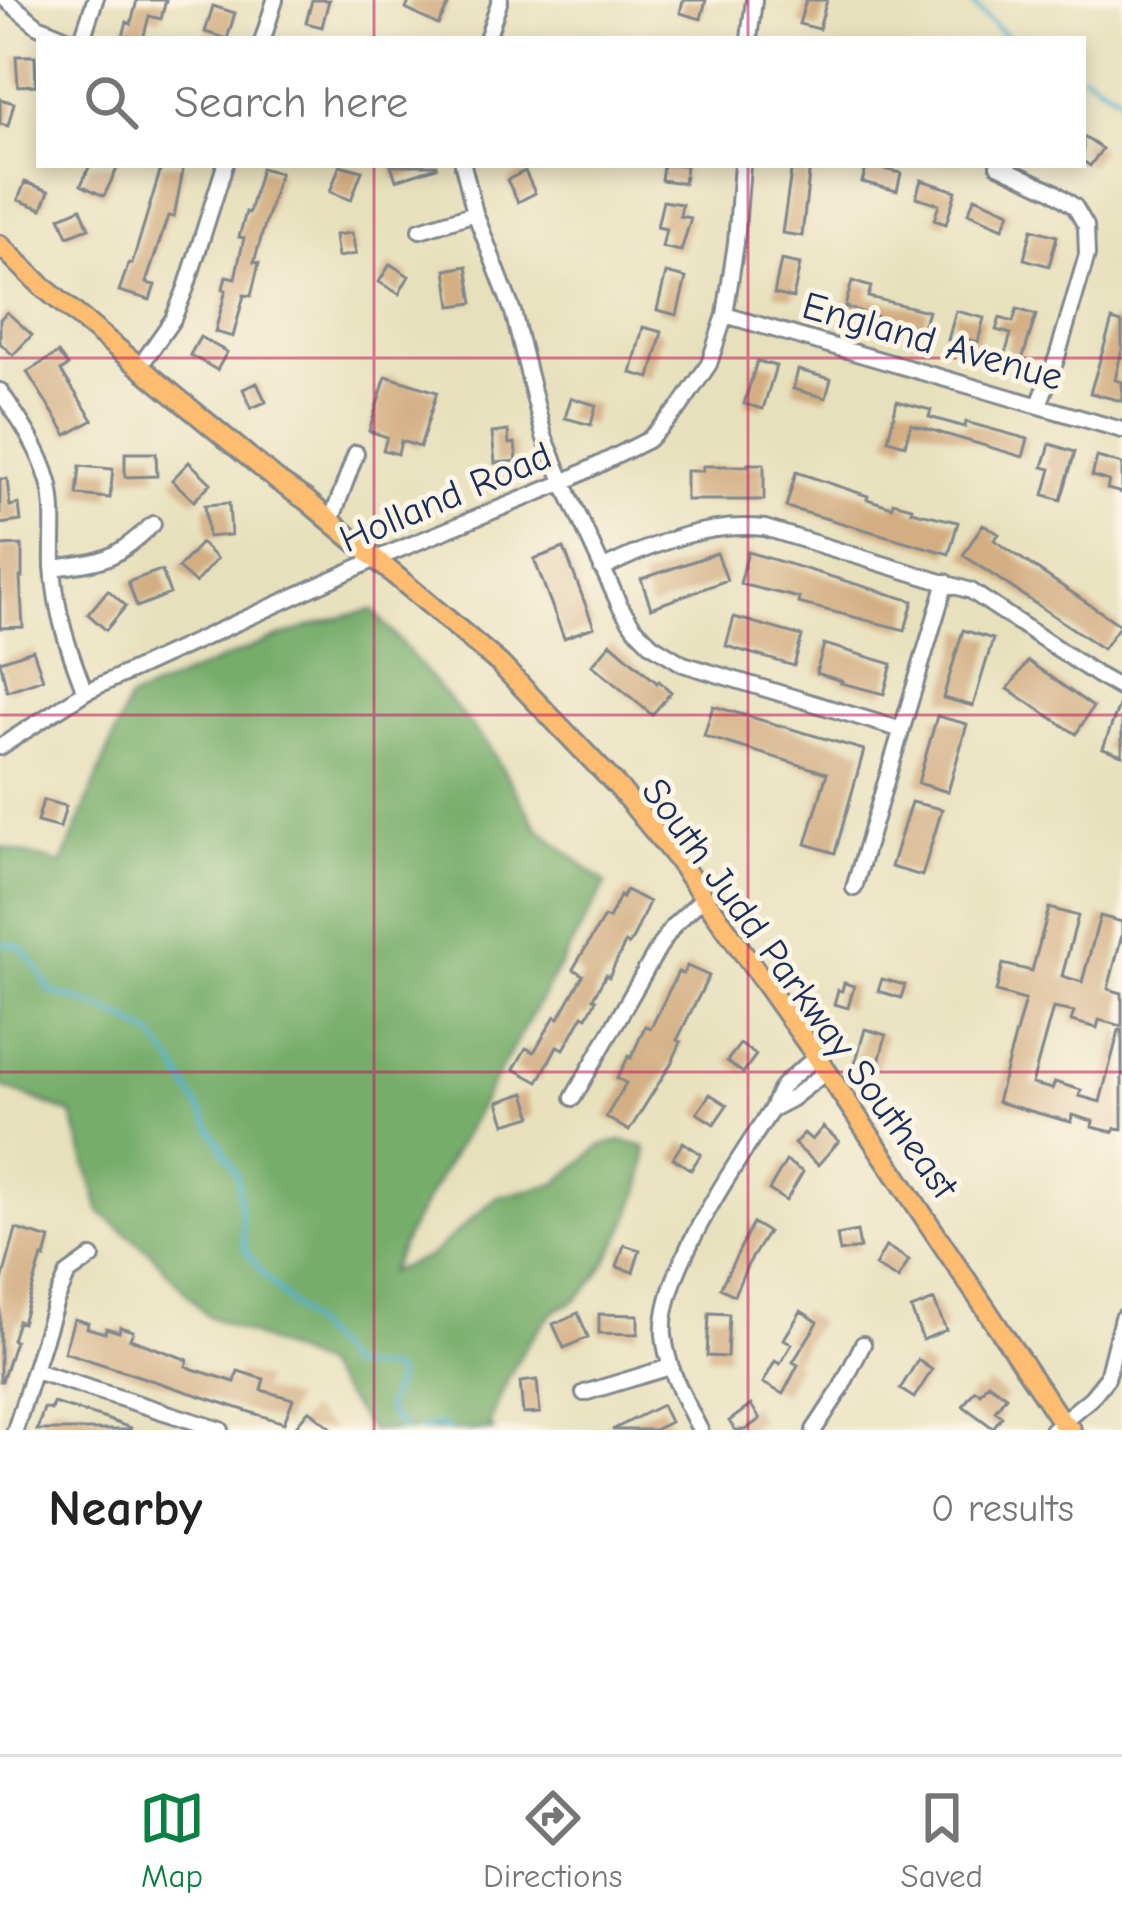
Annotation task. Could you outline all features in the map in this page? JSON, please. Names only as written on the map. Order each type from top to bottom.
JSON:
[{"type":"highway","name":"South Judd Parkway Southeast","points":[[0,245],[43,287],[500,664],[619,788],[677,859],[822,1064],[1061,1427]]},
{"type":"street","points":[[6,0],[38,26],[62,36]]},
{"type":"street","points":[[83,36],[95,0]]},
{"type":"street","points":[[264,36],[275,0]]},
{"type":"street","points":[[488,36],[500,0]]},
{"type":"street","points":[[749,36],[754,0]]},
{"type":"street","points":[[140,366],[173,320],[224,168]]},
{"type":"street","points":[[464,168],[475,213],[513,311],[544,436],[602,568],[634,627],[683,664],[902,730]]},
{"type":"street","name":"Holland Road","points":[[0,747],[85,692],[376,559],[564,482],[648,440],[710,364],[725,315],[742,168]]},
{"type":"street","points":[[1005,168],[1053,190],[1075,207],[1086,226],[1087,255],[1040,405]]},
{"type":"street","points":[[420,230],[475,213]]},
{"type":"street","name":"England Avenue","points":[[725,315],[1122,430]]},
{"type":"street","points":[[0,392],[36,449],[48,480],[62,631],[85,692]]},
{"type":"street","points":[[331,521],[356,453]]},
{"type":"street","points":[[306,500],[343,485]]},
{"type":"street","points":[[53,568],[102,562],[128,547],[152,524]]},
{"type":"street","points":[[602,568],[662,541],[702,530],[765,528],[971,591],[1122,689]]},
{"type":"street","points":[[854,888],[946,582]]},
{"type":"street","points":[[574,1098],[659,947],[674,925],[704,898]]},
{"type":"street","points":[[700,1430],[670,1366],[663,1333],[666,1299],[677,1270],[781,1088],[822,1064]]},
{"type":"street","points":[[15,1430],[68,1274],[92,1257]]},
{"type":"street","points":[[1061,1427],[1107,1378],[1122,1318]]},
{"type":"street","points":[[814,1430],[863,1344]]},
{"type":"street","points":[[584,1394],[670,1366]]},
{"type":"street","points":[[35,1371],[221,1430]]},
{"type":"green space","points":[[373,610],[489,747],[538,828],[606,884],[389,1272],[429,1257],[497,1197],[556,1184],[602,1145],[623,1141],[645,1147],[642,1183],[614,1249],[589,1286],[551,1314],[527,1344],[489,1425],[494,1430],[370,1430],[321,1366],[206,1315],[150,1252],[100,1212],[72,1114],[0,1086],[0,847],[62,864],[129,700],[280,637]]},
{"type":"building","points":[[137,0],[166,0],[161,19],[149,16],[144,36],[123,36],[127,22],[131,24]]},
{"type":"building","points":[[312,0],[329,0],[322,27],[306,23]]},
{"type":"building","points":[[410,0],[449,4],[438,25],[406,9]]},
{"type":"building","points":[[683,0],[706,0],[701,19],[680,13]]},
{"type":"building","points":[[806,0],[827,0],[819,29],[799,24]]},
{"type":"building","points":[[213,6],[235,13],[228,36],[205,32]]},
{"type":"building","points":[[16,56],[35,56],[36,85],[18,86]]},
{"type":"building","points":[[0,99],[14,103],[8,126],[0,124]]},
{"type":"building","points":[[1086,138],[1102,149],[1090,166],[1086,163]]},
{"type":"building","points":[[89,168],[117,169],[104,196],[81,185]]},
{"type":"building","points":[[161,168],[183,168],[174,217],[168,216],[146,283],[155,285],[150,300],[119,291]]},
{"type":"building","points":[[261,168],[280,173],[254,262],[259,263],[251,296],[244,295],[233,337],[215,332],[226,276],[235,278],[244,238],[239,237]]},
{"type":"building","points":[[339,168],[362,171],[351,200],[330,192]]},
{"type":"building","points":[[392,168],[434,168],[396,180]]},
{"type":"building","points":[[663,168],[686,168],[684,183],[661,180]]},
{"type":"building","points":[[792,168],[810,168],[802,236],[782,233]]},
{"type":"building","points":[[866,168],[901,173],[897,191],[862,182]]},
{"type":"building","points":[[525,171],[535,193],[518,202],[507,180]]},
{"type":"building","points":[[921,180],[956,191],[946,224],[934,220],[939,204],[916,197]]},
{"type":"building","points":[[25,182],[49,191],[42,209],[18,200]]},
{"type":"building","points":[[975,197],[1010,212],[1003,228],[968,213]]},
{"type":"building","points":[[663,201],[682,204],[680,216],[691,218],[681,251],[662,247],[666,229],[657,227]]},
{"type":"building","points":[[81,208],[89,228],[68,236],[60,217]]},
{"type":"building","points":[[1032,229],[1057,236],[1049,266],[1024,259]]},
{"type":"building","points":[[352,233],[356,254],[338,257],[335,235]]},
{"type":"building","points":[[781,260],[800,264],[793,298],[774,294]]},
{"type":"building","points":[[390,264],[409,276],[399,294],[379,282]]},
{"type":"building","points":[[467,266],[473,303],[451,306],[446,270]]},
{"type":"building","points":[[666,273],[686,278],[677,315],[657,310]]},
{"type":"building","points":[[852,281],[871,287],[868,297],[928,311],[922,331],[845,307]]},
{"type":"building","points":[[1017,309],[1036,315],[1022,360],[1005,355],[1011,334],[996,330],[1000,318],[1013,322]]},
{"type":"building","points":[[956,311],[984,318],[978,342],[948,340]]},
{"type":"building","points":[[7,312],[32,335],[13,355],[0,343],[0,319]]},
{"type":"building","points":[[1112,320],[1122,323],[1115,380],[1122,382],[1122,401],[1090,393]]},
{"type":"building","points":[[643,327],[662,332],[650,378],[631,373]]},
{"type":"building","points":[[200,337],[227,352],[217,370],[190,355]]},
{"type":"building","points":[[58,353],[68,366],[61,371],[93,420],[67,435],[27,372]]},
{"type":"building","points":[[757,361],[776,366],[763,409],[744,404]]},
{"type":"building","points":[[798,370],[831,379],[826,398],[793,389]]},
{"type":"building","points":[[386,376],[437,392],[420,447],[401,441],[398,454],[383,450],[387,437],[369,431]]},
{"type":"building","points":[[257,383],[266,402],[251,408],[243,389]]},
{"type":"building","points":[[571,398],[596,405],[591,425],[565,418]]},
{"type":"building","points":[[897,401],[931,410],[929,417],[1028,439],[1023,457],[911,424],[905,445],[888,440]]},
{"type":"building","points":[[508,431],[517,461],[495,463],[492,433]]},
{"type":"building","points":[[1050,444],[1075,452],[1061,500],[1044,495],[1051,469],[1043,467]]},
{"type":"building","points":[[125,453],[156,453],[157,476],[125,477]]},
{"type":"building","points":[[1097,457],[1122,464],[1122,493],[1107,489],[1109,481],[1092,476]]},
{"type":"building","points":[[189,462],[211,483],[194,501],[172,480]]},
{"type":"building","points":[[764,464],[764,500],[686,500],[686,471]]},
{"type":"building","points":[[80,466],[113,469],[110,498],[77,495]]},
{"type":"building","points":[[796,472],[892,507],[893,502],[958,522],[949,554],[786,507]]},
{"type":"building","points":[[0,479],[7,479],[10,506],[19,504],[21,521],[0,524]]},
{"type":"building","points":[[229,503],[231,535],[208,537],[205,505]]},
{"type":"building","points":[[983,524],[999,534],[994,540],[1120,625],[1103,649],[963,555]]},
{"type":"building","points":[[201,543],[217,559],[195,583],[178,568]]},
{"type":"building","points":[[22,545],[23,627],[0,628],[0,546]]},
{"type":"building","points":[[564,548],[594,627],[564,638],[534,559]]},
{"type":"building","points":[[748,552],[913,601],[905,630],[740,584]]},
{"type":"building","points":[[717,553],[727,580],[651,608],[641,579]]},
{"type":"building","points":[[158,571],[170,594],[137,607],[128,582]]},
{"type":"building","points":[[108,590],[126,606],[106,630],[88,614]]},
{"type":"building","points":[[734,617],[802,636],[794,666],[726,646]]},
{"type":"building","points":[[963,630],[993,639],[973,706],[943,698]]},
{"type":"building","points":[[611,643],[671,692],[652,715],[592,665]]},
{"type":"building","points":[[824,644],[892,664],[884,694],[816,673]]},
{"type":"building","points":[[33,650],[43,679],[7,691],[0,661]]},
{"type":"building","points":[[1028,661],[1093,707],[1076,734],[1008,689]]},
{"type":"building","points":[[1122,700],[1122,755],[1103,748]]},
{"type":"building","points":[[713,706],[864,750],[835,853],[806,844],[827,773],[704,736]]},
{"type":"building","points":[[937,716],[967,724],[948,792],[918,783]]},
{"type":"building","points":[[43,800],[66,806],[60,828],[37,822]]},
{"type":"building","points":[[911,802],[942,809],[922,876],[891,867]]},
{"type":"building","points":[[626,890],[649,902],[635,934],[629,945],[625,943],[609,977],[606,975],[587,1017],[583,1015],[564,1049],[557,1046],[538,1082],[514,1069],[526,1048],[534,1052],[555,1016],[559,1018],[583,975],[573,969]]},
{"type":"building","points":[[1049,908],[1078,916],[1062,976],[1082,982],[1100,916],[1122,922],[1108,989],[1122,993],[1122,1026],[1099,1020],[1097,1028],[1071,1021],[1074,1012],[1053,1008],[1032,1084],[1052,1089],[1055,1082],[1100,1102],[1122,1030],[1122,1129],[1113,1132],[1072,1115],[1071,1122],[997,1102],[1025,1000],[996,992],[1003,964],[1032,971]]},
{"type":"building","points":[[687,966],[709,976],[677,1040],[681,1042],[672,1062],[629,1131],[606,1117],[626,1083],[617,1078],[645,1026],[651,1028],[678,972],[683,974]]},
{"type":"building","points":[[882,979],[905,985],[901,998],[878,991]]},
{"type":"building","points":[[844,983],[854,986],[848,1008],[834,1004]]},
{"type":"building","points":[[865,1029],[886,1035],[877,1070],[855,1064]]},
{"type":"building","points":[[740,1044],[756,1055],[743,1073],[727,1061]]},
{"type":"building","points":[[525,1093],[532,1116],[505,1124],[498,1102]]},
{"type":"building","points":[[710,1094],[727,1105],[714,1124],[697,1113]]},
{"type":"building","points":[[823,1127],[839,1141],[818,1165],[794,1144],[804,1133],[812,1140]]},
{"type":"building","points":[[683,1142],[701,1154],[691,1170],[673,1158]]},
{"type":"building","points":[[786,1161],[803,1172],[786,1201],[769,1190]]},
{"type":"building","points":[[753,1223],[768,1232],[734,1295],[720,1288]]},
{"type":"building","points":[[16,1229],[50,1239],[0,1381],[0,1289]]},
{"type":"building","points":[[857,1231],[860,1248],[840,1252],[837,1235]]},
{"type":"building","points":[[624,1245],[640,1250],[633,1272],[617,1267]]},
{"type":"building","points":[[886,1246],[909,1260],[898,1279],[875,1266]]},
{"type":"building","points":[[934,1300],[946,1330],[923,1340],[911,1309]]},
{"type":"building","points":[[801,1311],[818,1322],[793,1362],[798,1365],[783,1394],[763,1383],[792,1344],[784,1339]]},
{"type":"building","points":[[578,1313],[588,1337],[564,1348],[553,1324]]},
{"type":"building","points":[[709,1313],[729,1314],[727,1357],[707,1356]]},
{"type":"building","points":[[599,1314],[638,1315],[638,1334],[599,1333]]},
{"type":"building","points":[[74,1319],[105,1333],[106,1328],[119,1332],[120,1327],[133,1331],[130,1339],[188,1360],[186,1366],[193,1369],[235,1382],[238,1371],[264,1379],[261,1390],[293,1399],[284,1423],[64,1352]]},
{"type":"building","points":[[918,1360],[932,1370],[914,1398],[900,1389]]},
{"type":"building","points":[[537,1380],[540,1413],[523,1414],[520,1382]]},
{"type":"building","points":[[988,1383],[1006,1396],[995,1411],[1002,1416],[993,1428],[963,1406],[975,1390],[980,1393]]},
{"type":"building","points":[[53,1403],[131,1428],[37,1430],[44,1408],[51,1410]]},
{"type":"building","points":[[662,1405],[670,1422],[654,1430],[612,1430]]},
{"type":"building","points":[[751,1405],[760,1419],[745,1430],[735,1430],[729,1421]]},
{"type":"building","points":[[309,1410],[334,1430],[293,1430]]},
{"type":"waterway","points":[[968,0],[1006,36]]},
{"type":"waterway","points":[[1086,76],[1122,98]]},
{"type":"waterway","points":[[0,944],[25,951],[51,992],[125,1019],[153,1036],[237,1174],[244,1248],[344,1364],[394,1372],[397,1377],[386,1409],[404,1430]]},
{"type":"waterway","points":[[419,1430],[440,1424],[449,1430]]}]
